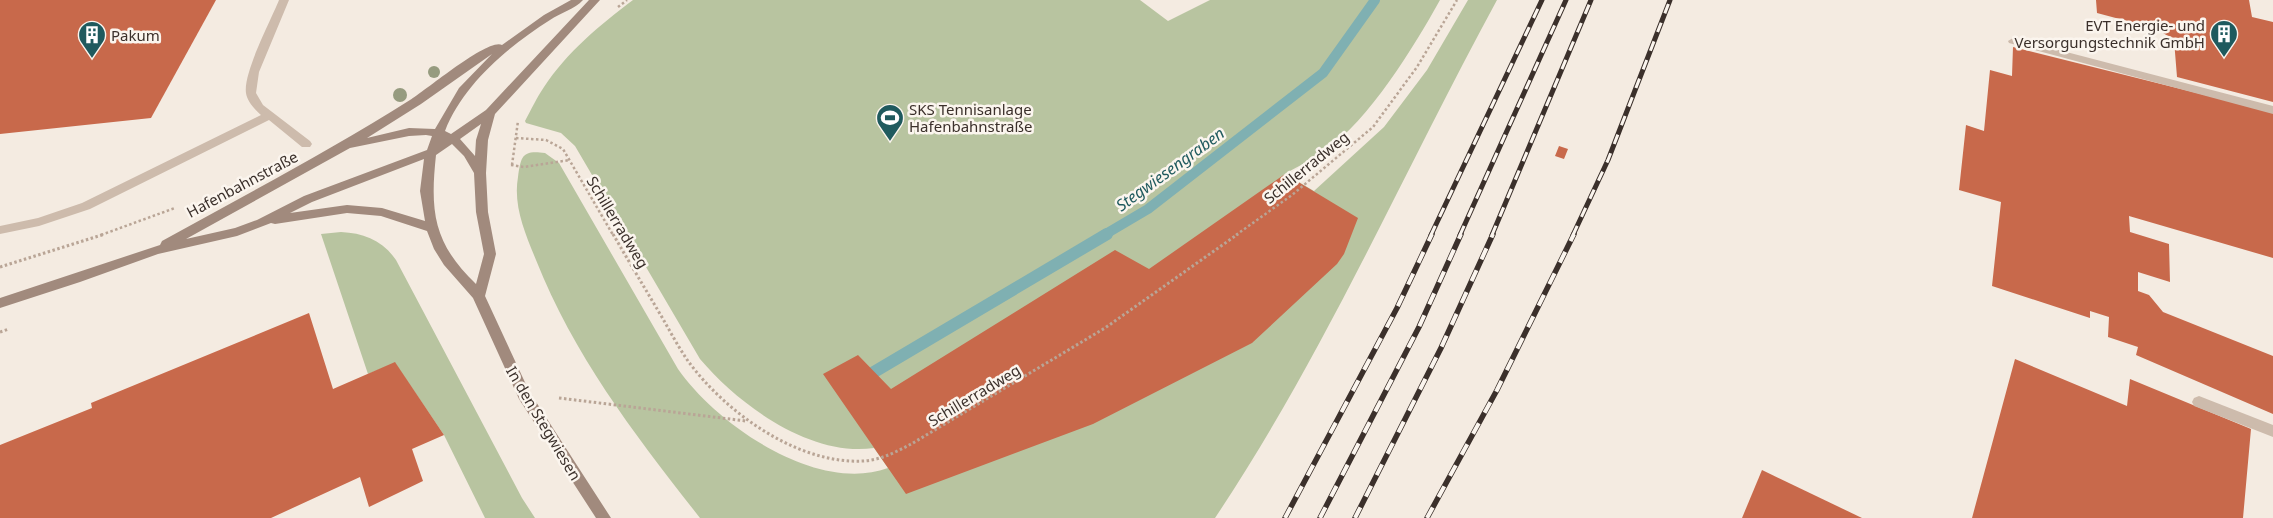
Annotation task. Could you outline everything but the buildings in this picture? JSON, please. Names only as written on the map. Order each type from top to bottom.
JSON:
[{"type":"main road","name":"Hafenbahnstraße","points":[[156,250],[220,213],[342,148],[417,100],[476,59],[547,16],[578,0]]},
{"type":"main road","name":"Hafenbahnstraße","points":[[0,304],[156,250],[226,235],[261,223],[308,199],[432,152],[490,113],[595,0]]},
{"type":"main road","name":"Hafenbahnstraße","points":[[432,152],[439,131],[454,103],[486,63],[520,34]]},
{"type":"main road","points":[[479,296],[490,254],[482,212],[480,173],[483,134],[490,113]]},
{"type":"main road","name":"Hafenbahnstraße","points":[[342,148],[405,133],[439,131],[454,138]]},
{"type":"main road","points":[[454,138],[468,151],[480,173]]},
{"type":"main road","name":"In den Stegwiesen","points":[[432,152],[427,185],[428,211],[432,228],[449,263],[479,296],[524,394],[554,444],[604,518]]},
{"type":"main road","name":"Hafenbahnstraße","points":[[261,223],[347,209],[382,212],[432,228]]},
{"type":"lane","points":[[284,0],[254,72],[251,86],[255,103],[268,116],[306,144]]},
{"type":"lane","points":[[2013,41],[2273,110]]},
{"type":"lane","points":[[0,230],[39,222],[94,202],[268,116]]},
{"type":"lane","points":[[2199,402],[2273,431]]},
{"type":"path","name":"Schillerradweg","points":[[570,160],[524,167],[512,165],[516,138],[550,141],[563,149],[570,160],[692,368],[714,393],[748,421],[782,440],[807,451],[835,459],[862,461],[887,456],[899,451],[984,402],[1105,328],[1292,195],[1373,127],[1417,67],[1457,0]]},
{"type":"path","points":[[0,267],[120,229],[181,206]]},
{"type":"path","points":[[524,394],[748,421]]},
{"type":"green space","points":[[633,0],[1140,0],[1168,21],[1210,0],[1440,0],[1404,60],[1358,121],[1342,138],[1325,151],[1285,174],[1314,191],[1384,127],[1427,70],[1468,0],[1497,0],[1362,263],[1292,393],[1255,456],[1215,518],[700,518],[630,426],[609,395],[569,330],[552,296],[528,240],[517,198],[519,170],[522,159],[527,154],[545,153],[559,163],[678,369],[695,390],[717,412],[743,432],[771,449],[801,463],[831,471],[860,474],[888,468],[874,448],[850,449],[825,444],[801,436],[778,424],[755,410],[716,376],[700,359],[575,146],[561,133],[526,123],[525,121],[539,95],[563,62],[597,29]]},
{"type":"green space","points":[[341,232],[357,234],[372,239],[391,253],[396,260],[522,498],[535,518],[485,518],[444,435],[395,363],[368,374],[321,234]]},
{"type":"waterway","name":"Stegwiesengraben","points":[[1104,235],[1148,209],[1323,73],[1375,0]]},
{"type":"waterway","name":"Stegwiesengraben","points":[[874,372],[1107,234]]},
{"type":"railway","points":[[1431,235],[1542,0]]},
{"type":"railway","points":[[1460,235],[1566,0]]},
{"type":"railway","points":[[1492,235],[1591,0]]},
{"type":"railway","points":[[1573,235],[1608,160],[1670,0]]},
{"type":"railway","points":[[1285,518],[1397,308],[1432,234]]},
{"type":"railway","points":[[1320,518],[1419,327],[1461,234]]},
{"type":"railway","points":[[1355,518],[1441,348],[1493,234]]},
{"type":"railway","points":[[1427,518],[1497,390],[1574,234]]},
{"type":"place","name":"EVT Energie- und Versorgungstechnik GmbH","points":[[2224,58]]},
{"type":"place","name":"Pakum","points":[[92,59]]},
{"type":"place","name":"SKS Tennisanlage Hafenbahnstraße","points":[[890,142]]}]
